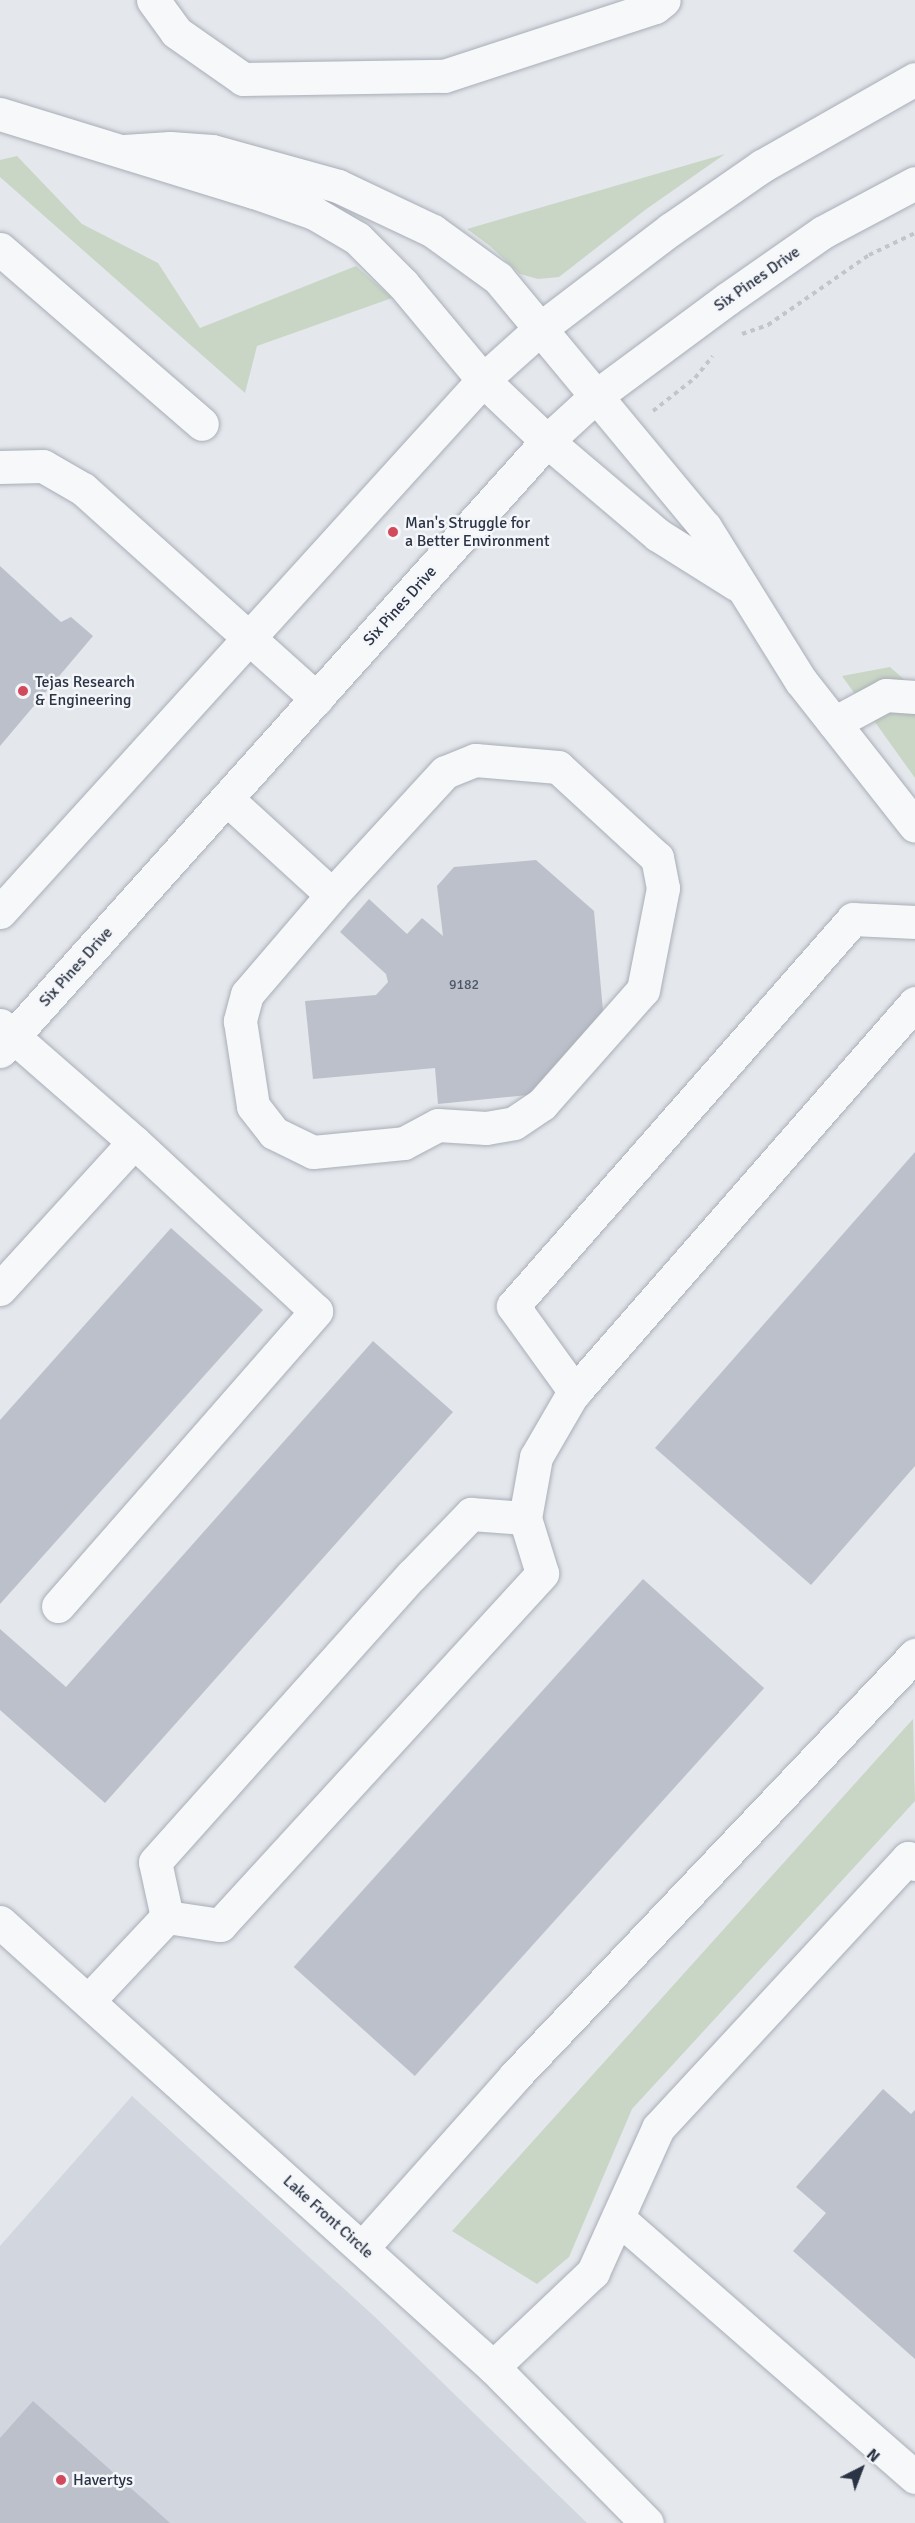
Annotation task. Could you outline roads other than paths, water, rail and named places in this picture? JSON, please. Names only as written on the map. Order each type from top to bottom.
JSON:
[{"type":"street","points":[[153,0],[176,32],[243,79],[444,76],[655,8],[664,0]]},
{"type":"street","points":[[0,912],[483,380],[540,328],[671,229],[762,166],[915,79]]},
{"type":"street","points":[[0,114],[107,149],[124,151],[192,171],[314,213],[357,238],[403,284],[483,380],[547,441],[658,535],[743,589]]},
{"type":"street","points":[[124,151],[171,148],[212,151],[338,186],[433,231],[498,278],[705,527],[801,681],[915,826]]},
{"type":"street","name":"Six Pines Drive","points":[[4,1037],[227,799],[547,441],[596,396],[823,232],[915,183]]},
{"type":"street","points":[[0,249],[202,424]]},
{"type":"street","points":[[0,467],[43,466],[83,489],[317,699]]},
{"type":"street","points":[[834,723],[886,695],[915,697]]},
{"type":"street","points":[[476,760],[558,766],[657,858],[663,888],[643,990],[542,1104],[514,1123],[486,1128],[438,1125],[404,1143],[313,1152],[274,1133],[253,1106],[240,1022],[247,994],[332,895],[445,772],[476,760]]},
{"type":"street","points":[[227,799],[332,895]]},
{"type":"street","points":[[575,1392],[513,1306],[853,919],[915,922]]},
{"type":"street","points":[[167,1917],[220,1925],[542,1573],[525,1518],[536,1456],[575,1392],[915,1003]]},
{"type":"street","points":[[4,1037],[134,1142],[316,1311],[58,1606]]},
{"type":"street","points":[[0,1289],[134,1142]]},
{"type":"street","points":[[167,1917],[154,1862],[412,1575],[471,1514],[525,1518]]},
{"type":"street","points":[[362,2248],[515,2076],[915,1655]]},
{"type":"street","points":[[493,2367],[592,2272],[658,2128],[908,1858],[915,1864]]},
{"type":"street","points":[[88,2001],[167,1917]]},
{"type":"street","name":"Lake Front Circle","points":[[0,1922],[493,2367],[646,2523]]},
{"type":"street","points":[[618,2218],[915,2477]]},
{"type":"place","name":"Man's Struggle for a Better Environment","points":[[393,532]]},
{"type":"place","name":"Tejas Research & Engineering","points":[[23,691]]},
{"type":"place","name":"Havertys","points":[[61,2480]]}]
